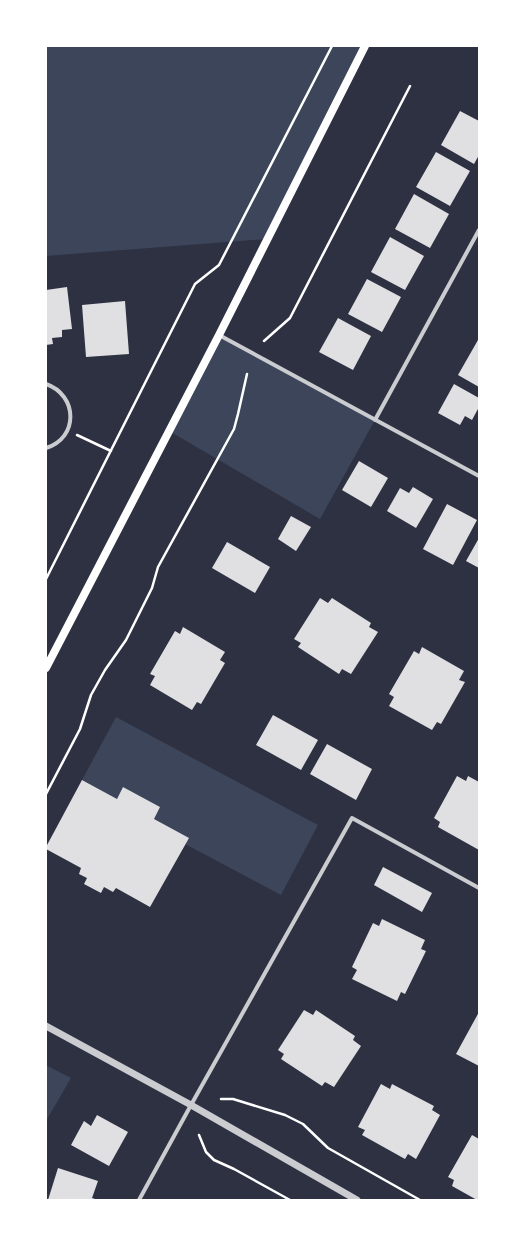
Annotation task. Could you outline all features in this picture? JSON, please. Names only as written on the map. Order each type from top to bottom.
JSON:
[{"type":"main road","points":[[46,668],[219,335],[365,46]]},
{"type":"street","points":[[375,420],[479,230]]},
{"type":"street","points":[[219,335],[479,476]]},
{"type":"street","points":[[46,384],[53,386],[62,393],[68,402],[71,413],[70,424],[65,434],[58,443],[46,448]]},
{"type":"street","points":[[139,1200],[352,818],[479,888]]},
{"type":"street","points":[[46,1026],[191,1105],[357,1200]]},
{"type":"path","points":[[46,579],[195,284],[219,265],[332,46]]},
{"type":"path","points":[[264,341],[290,318],[410,86]]},
{"type":"path","points":[[46,794],[80,729],[91,695],[105,670],[126,640],[152,588],[158,567],[234,429],[247,374]]},
{"type":"path","points":[[67,430],[111,451]]},
{"type":"path","points":[[220,1099],[233,1099],[285,1115],[303,1124],[328,1148],[420,1200]]},
{"type":"path","points":[[199,1135],[206,1152],[214,1160],[234,1169],[290,1200]]},
{"type":"shaded area","points":[[46,46],[365,46],[267,239],[46,256]]},
{"type":"shaded area","points":[[219,335],[375,420],[320,519],[169,431]]},
{"type":"shaded area","points":[[116,717],[318,825],[281,895],[185,844],[154,819],[160,807],[123,787],[117,799],[82,780]]},
{"type":"shaded area","points":[[46,1065],[71,1078],[46,1121]]},
{"type":"building","points":[[460,111],[479,121],[479,155],[474,164],[441,145]]},
{"type":"building","points":[[436,152],[470,171],[450,206],[416,187]]},
{"type":"building","points":[[414,194],[449,214],[430,248],[395,229]]},
{"type":"building","points":[[390,237],[424,256],[405,290],[371,272]]},
{"type":"building","points":[[367,279],[401,297],[382,332],[348,314]]},
{"type":"building","points":[[67,287],[72,329],[62,330],[62,337],[52,338],[53,344],[46,345],[46,290]]},
{"type":"building","points":[[125,301],[129,354],[86,357],[82,305]]},
{"type":"building","points":[[338,318],[371,336],[353,370],[319,352]]},
{"type":"building","points":[[478,340],[479,341],[479,387],[458,375]]},
{"type":"building","points":[[454,384],[479,398],[479,407],[472,420],[465,416],[460,425],[438,413]]},
{"type":"building","points":[[359,461],[388,478],[371,507],[342,490]]},
{"type":"building","points":[[413,487],[433,499],[416,528],[387,511],[400,488],[409,493]]},
{"type":"building","points":[[447,504],[477,520],[453,565],[423,549]]},
{"type":"building","points":[[291,516],[311,527],[296,551],[278,539]]},
{"type":"building","points":[[479,538],[479,568],[466,561]]},
{"type":"building","points":[[227,542],[270,567],[255,593],[212,568]]},
{"type":"building","points":[[320,598],[328,603],[332,598],[371,623],[369,627],[378,632],[351,674],[342,669],[339,674],[298,647],[301,643],[294,639]]},
{"type":"building","points":[[183,627],[225,652],[220,660],[225,663],[201,704],[197,702],[192,710],[150,685],[155,676],[150,674],[175,631],[180,634]]},
{"type":"building","points":[[422,647],[464,671],[459,680],[465,682],[441,724],[437,722],[432,730],[389,706],[394,697],[389,694],[414,651],[419,654]]},
{"type":"building","points":[[273,715],[318,740],[301,770],[256,745]]},
{"type":"building","points":[[327,744],[372,769],[356,800],[310,774]]},
{"type":"building","points":[[457,776],[466,781],[468,776],[479,782],[479,850],[438,827],[440,822],[434,818]]},
{"type":"building","points":[[82,780],[117,799],[123,787],[160,807],[154,819],[189,838],[150,907],[116,888],[113,892],[104,887],[101,893],[84,884],[87,878],[79,874],[81,868],[46,849]]},
{"type":"building","points":[[383,867],[432,893],[422,912],[374,885]]},
{"type":"building","points":[[382,919],[425,940],[421,949],[426,951],[405,994],[401,992],[397,1001],[352,979],[357,970],[352,967],[373,923],[379,926]]},
{"type":"building","points":[[304,1010],[313,1015],[316,1010],[355,1036],[353,1040],[361,1046],[334,1087],[325,1082],[322,1086],[281,1059],[284,1054],[278,1050]]},
{"type":"building","points":[[479,1012],[479,1066],[456,1054]]},
{"type":"building","points":[[381,1084],[390,1089],[392,1084],[434,1106],[432,1110],[440,1115],[416,1159],[408,1154],[405,1159],[362,1135],[365,1130],[358,1127]]},
{"type":"building","points":[[97,1115],[128,1132],[109,1166],[71,1145],[84,1121],[91,1126]]},
{"type":"building","points":[[472,1135],[479,1139],[479,1200],[452,1186],[454,1180],[448,1177]]},
{"type":"building","points":[[58,1168],[98,1181],[92,1198],[98,1200],[48,1200]]}]
